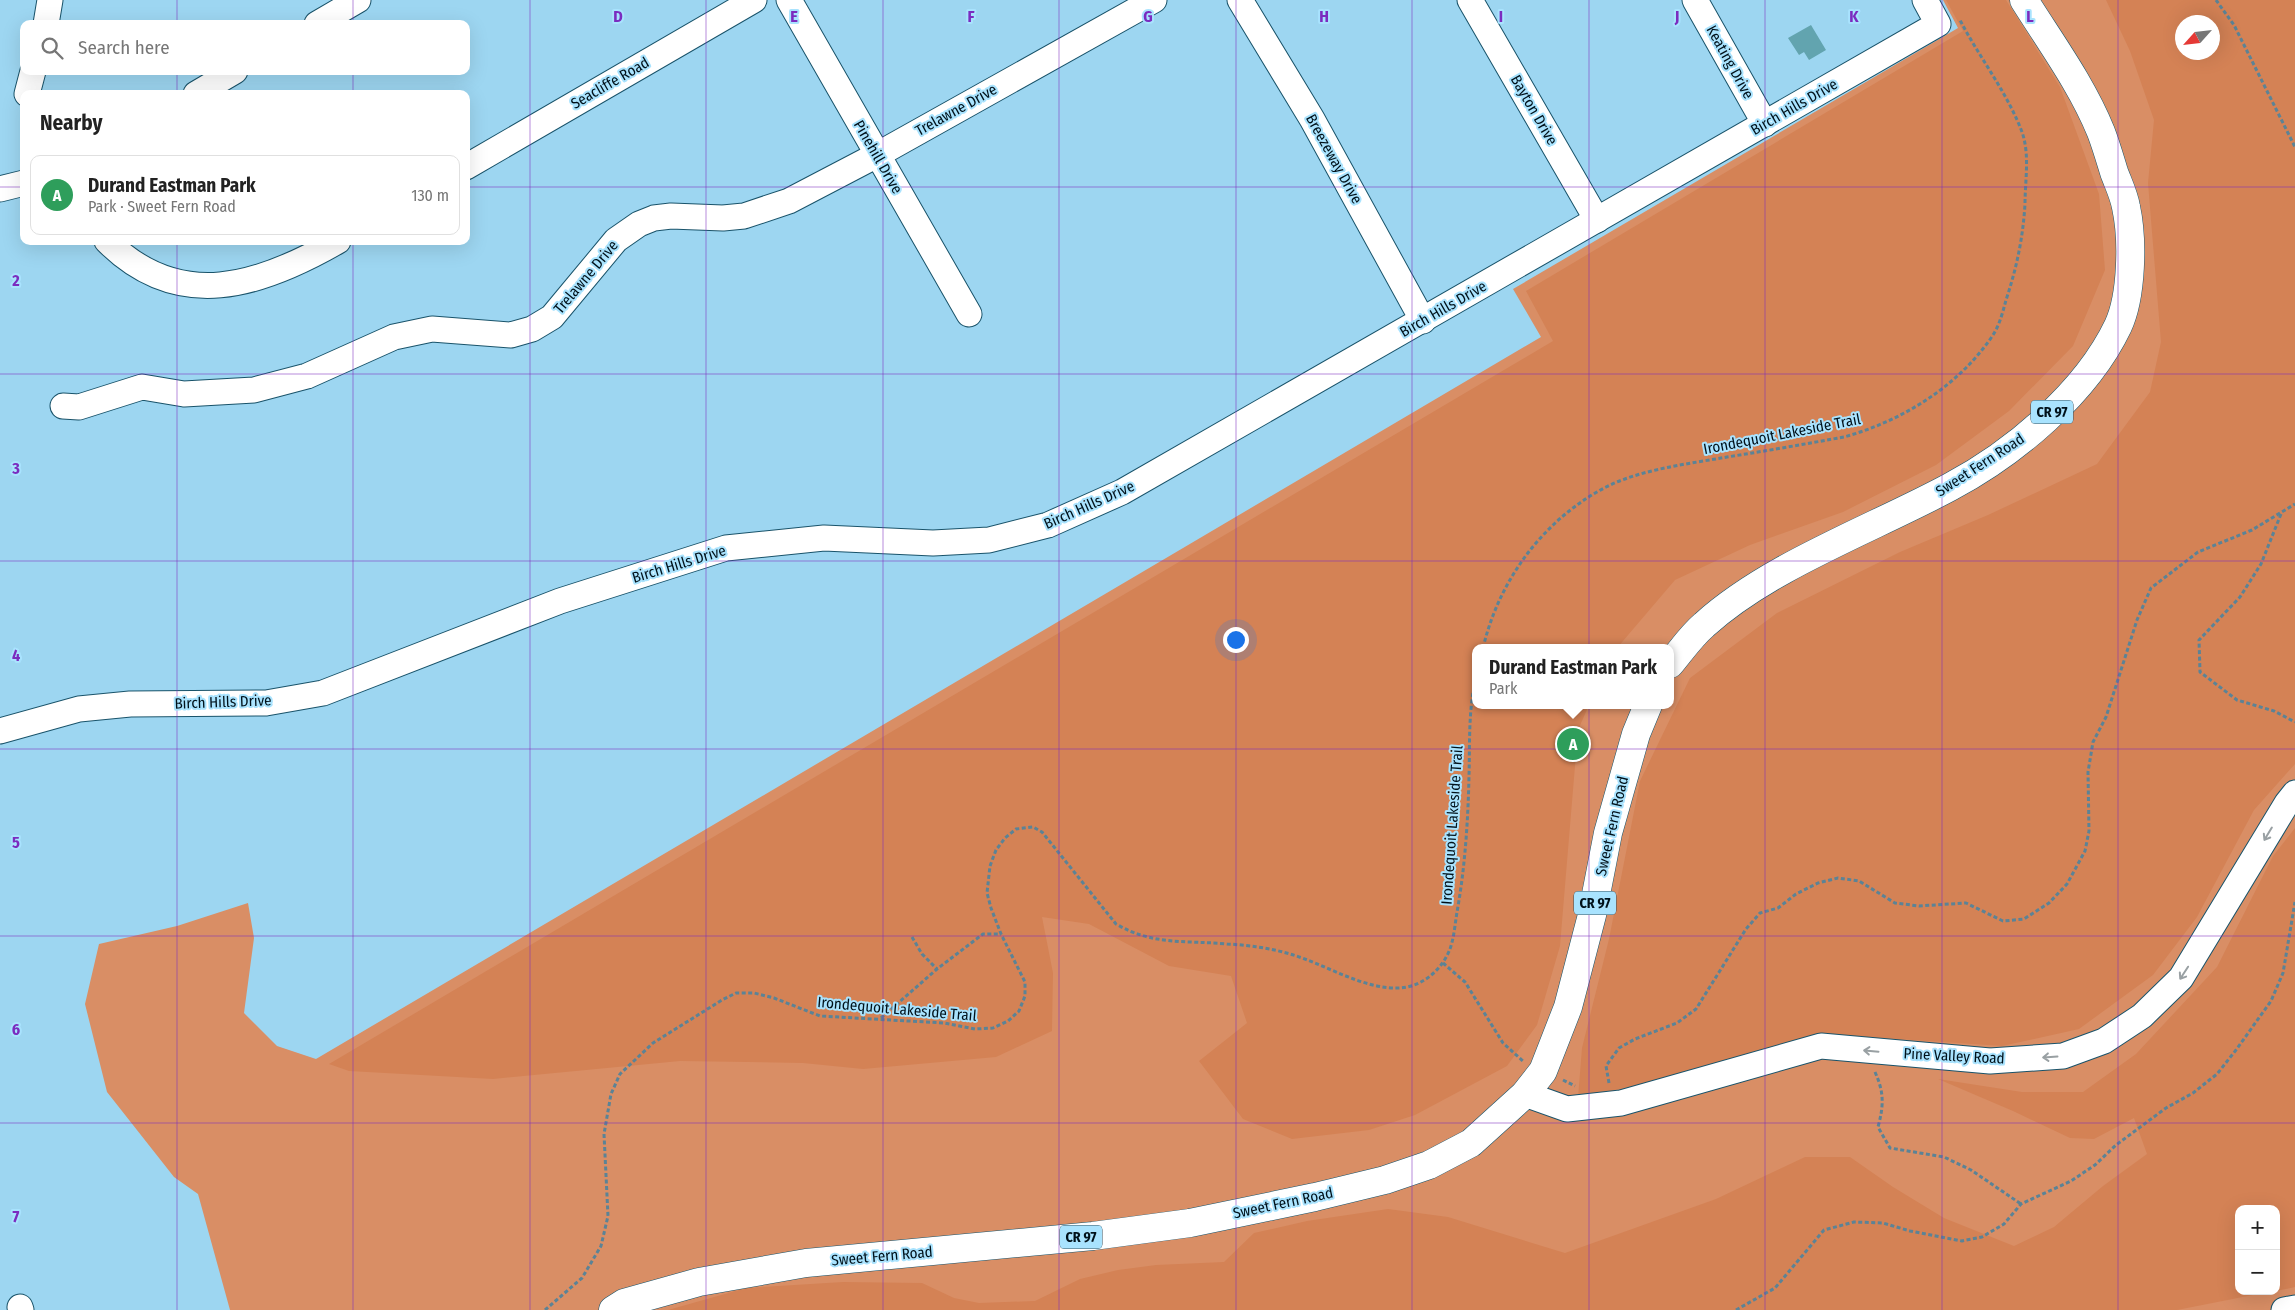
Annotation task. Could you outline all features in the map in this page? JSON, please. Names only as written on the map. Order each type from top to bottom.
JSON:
[{"type":"main road","name":"Sweet Fern Road","points":[[1674,659],[1703,626],[1744,594],[1802,561],[1952,486],[2000,455],[2032,431],[2084,379],[2118,325],[2128,290],[2130,260],[2126,207],[2101,131],[2071,74],[2024,0]]},
{"type":"main road","name":"Sweet Fern Road","points":[[613,1310],[624,1303],[698,1282],[806,1263],[1093,1236],[1190,1223],[1315,1197],[1385,1180],[1428,1165],[1471,1143],[1525,1094],[1543,1071],[1568,1007],[1592,915],[1608,833],[1636,734],[1646,709]]},
{"type":"street","points":[[47,20],[50,0]]},
{"type":"street","points":[[324,20],[358,0]]},
{"type":"street","name":"Seacliffe Road","points":[[470,165],[754,0]]},
{"type":"street","name":"Pinehill Drive","points":[[789,0],[969,314]]},
{"type":"street","name":"Trelawne Drive","points":[[63,406],[79,407],[142,387],[184,394],[236,392],[281,384],[331,366],[394,337],[413,332],[452,329],[503,334],[523,333],[552,317],[616,240],[639,224],[654,218],[670,216],[722,218],[744,216],[789,201],[877,155],[1154,0]]},
{"type":"street","name":"Breezeway Drive","points":[[1240,0],[1312,119],[1423,320]]},
{"type":"street","name":"Bayton Drive","points":[[1470,0],[1597,220]]},
{"type":"street","name":"Keating Drive","points":[[1695,0],[1765,124]]},
{"type":"street","points":[[1925,0],[1948,20]]},
{"type":"street","name":"Birch Hills Drive","points":[[0,731],[79,709],[130,704],[266,703],[323,693],[560,601],[726,548],[824,538],[933,543],[988,540],[1048,525],[1122,492],[1948,20]]},
{"type":"street","points":[[28,90],[32,75]]},
{"type":"street","points":[[203,90],[228,75]]},
{"type":"street","points":[[0,189],[20,184]]},
{"type":"street","points":[[111,245],[122,257],[146,272],[172,282],[199,286],[225,285],[250,281],[302,262],[331,245]]},
{"type":"street","name":"Pine Valley Road","points":[[1525,1094],[1567,1109],[1621,1103],[1821,1046],[1990,1061],[2063,1056],[2104,1041],[2142,1016],[2181,978],[2286,803],[2295,793]]},
{"type":"street","points":[[2284,1310],[2295,1308]]},
{"type":"path","points":[[2216,0],[2234,25],[2295,147]]},
{"type":"path","name":"Irondequoit Lakeside Trail","points":[[1484,644],[1489,622],[1503,589],[1519,565],[1555,521],[1586,499],[1607,487],[1678,465],[1865,432],[1906,412],[1950,384],[1993,334],[1999,324],[2020,254],[2024,231],[2027,176],[2025,150],[2022,133],[2003,95],[1948,20]]},
{"type":"path","points":[[1621,1103],[1609,1085],[1606,1066],[1619,1048],[1635,1039],[1677,1024],[1696,1009],[1746,929],[1760,913],[1778,908],[1796,894],[1818,883],[1838,878],[1859,881],[1895,904],[1919,906],[1966,903],[2004,921],[2024,919],[2049,903],[2067,884],[2086,851],[2089,831],[2088,772],[2093,742],[2106,717],[2137,620],[2151,588],[2198,552],[2252,530],[2295,504]]},
{"type":"path","points":[[2281,513],[2261,564],[2240,597],[2199,640],[2200,672],[2236,700],[2274,711],[2295,722]]},
{"type":"path","name":"Irondequoit Lakeside Trail","points":[[544,1310],[574,1287],[588,1270],[601,1246],[608,1216],[604,1134],[611,1094],[620,1074],[653,1043],[722,1000],[736,994],[754,993],[774,998],[820,1016],[944,1023],[975,1029],[994,1028],[1008,1021],[1019,1010],[1025,996],[1025,982],[1001,934],[987,893],[990,866],[996,850],[1005,838],[1016,829],[1033,827],[1042,832],[1116,924],[1148,938],[1168,942],[1226,944],[1291,954],[1341,974],[1380,986],[1399,988],[1424,982],[1443,963],[1450,949],[1461,889],[1468,802],[1472,693]]},
{"type":"path","points":[[1736,1310],[1775,1288],[1824,1230],[1854,1222],[1883,1223],[1910,1231],[1962,1241],[1982,1237],[2004,1224],[2021,1204],[2070,1181],[2095,1165],[2116,1145],[2166,1108],[2193,1093],[2217,1074],[2271,1001],[2283,973],[2295,902]]},
{"type":"path","points":[[881,1019],[938,969],[982,934],[1001,934]]},
{"type":"path","points":[[2288,938],[2295,934]]},
{"type":"path","points":[[912,937],[922,954],[938,969]]},
{"type":"path","points":[[1443,963],[1465,982],[1503,1043],[1520,1060],[1584,1089]]},
{"type":"path","points":[[1866,1050],[1883,1089],[1884,1107],[1878,1127],[1890,1148],[1944,1157],[1971,1170],[2021,1204]]},
{"type":"shaded area","points":[[1943,0],[2295,0],[2295,1310],[230,1310],[198,1194],[174,1177],[107,1092],[85,1004],[99,944],[177,926],[248,903],[254,938],[244,1013],[277,1046],[316,1059],[1541,337],[1513,289],[1958,28]]},
{"type":"shaded area","points":[[1946,0],[2006,0],[2060,87],[2099,194],[2105,270],[2073,346],[2009,411],[1936,465],[1843,512],[1750,545],[1675,580],[1620,644],[1472,644],[1472,709],[1587,709],[1578,730],[1560,946],[1537,1025],[1507,1066],[1415,1115],[1369,1130],[1292,1139],[1243,1119],[1199,1061],[1247,1023],[1231,976],[1169,966],[1089,924],[1042,917],[1053,973],[1052,1031],[996,1057],[863,1069],[803,1063],[680,1061],[493,1079],[349,1071],[329,1064],[1553,341],[1526,291],[1963,31]]},
{"type":"shaded area","points":[[2106,0],[2295,0],[2295,764],[2254,810],[2197,917],[2153,975],[2079,1029],[2002,1046],[1823,1034],[1655,1081],[1578,1098],[1582,1048],[1609,939],[1640,781],[1690,678],[1777,613],[1900,552],[1988,515],[2097,464],[2150,392],[2161,342],[2148,183],[2154,120],[2130,51]]},
{"type":"shaded area","points":[[2295,828],[2295,1287],[2280,1290],[2280,1205],[2235,1205],[2235,1295],[2253,1295],[2177,1310],[668,1310],[746,1288],[843,1282],[922,1283],[954,1298],[979,1303],[1035,1301],[1080,1279],[1118,1270],[1156,1265],[1224,1262],[1254,1233],[1307,1221],[1388,1209],[1448,1217],[1565,1253],[1716,1199],[1805,1157],[1850,1157],[1893,1187],[1944,1218],[2014,1246],[2054,1227],[2103,1186],[2147,1154],[2134,1118],[2094,1139],[2070,1138],[1938,1079],[2022,1092],[2083,1092],[2136,1054],[2217,967],[2273,856]]},
{"type":"building","points":[[1811,25],[1826,50],[1809,60],[1804,52],[1799,55],[1788,38]]},
{"type":"place","name":"Durand Eastman Park","points":[[1573,744]]}]
